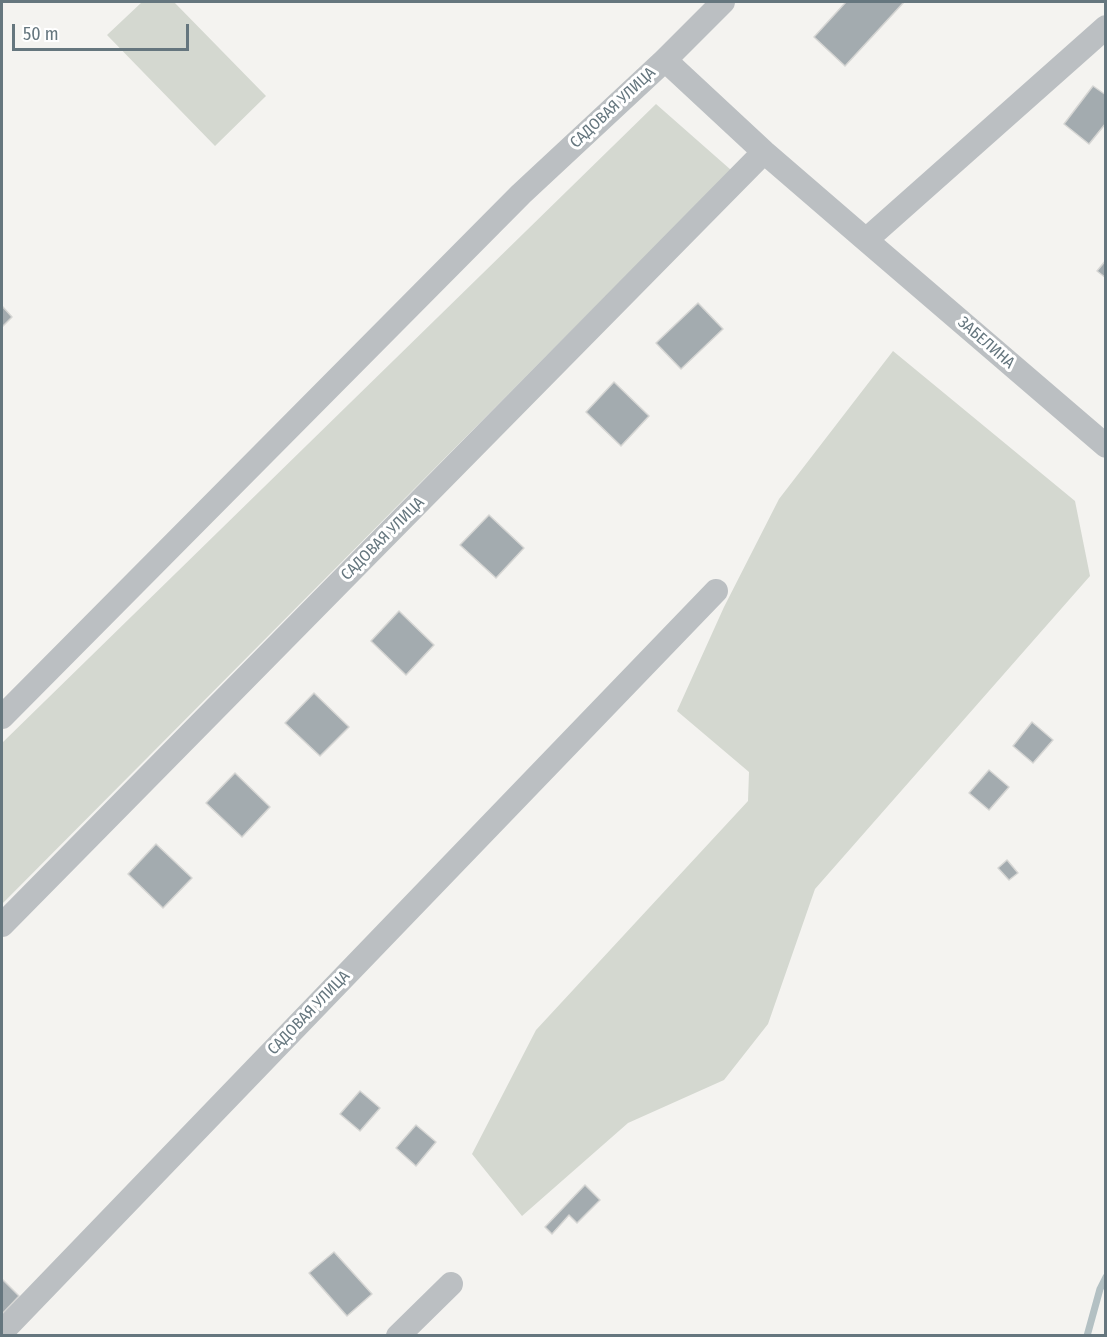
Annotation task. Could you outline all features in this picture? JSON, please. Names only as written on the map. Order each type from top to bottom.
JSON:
[{"type":"street","name":"САДОВАЯ УЛИЦА","points":[[2,717],[521,194],[665,60],[720,3]]},
{"type":"street","points":[[866,240],[1106,27]]},
{"type":"street","name":"САДОВАЯ УЛИЦА","points":[[665,60],[764,152],[866,240]]},
{"type":"street","name":"САДОВАЯ УЛИЦА","points":[[2,925],[764,152]]},
{"type":"street","name":"ЗАБЕЛИНА","points":[[866,240],[1106,446]]},
{"type":"street","name":"САДОВАЯ УЛИЦА","points":[[2,1332],[716,591]]},
{"type":"street","points":[[398,1335],[451,1284]]},
{"type":"shaded area","points":[[142,2],[174,2],[266,96],[215,146],[107,35]]},
{"type":"shaded area","points":[[656,104],[731,170],[2,904],[2,743]]},
{"type":"shaded area","points":[[893,351],[1075,501],[1090,576],[815,889],[768,1024],[724,1080],[628,1123],[522,1216],[472,1154],[536,1030],[748,801],[749,772],[677,711],[724,607],[779,499]]},
{"type":"building","points":[[846,2],[904,2],[845,66],[814,37]]},
{"type":"building","points":[[1093,86],[1106,95],[1106,123],[1089,144],[1064,124]]},
{"type":"building","points":[[1106,260],[1106,278],[1097,271]]},
{"type":"building","points":[[698,303],[723,329],[681,369],[656,343]]},
{"type":"building","points":[[2,306],[12,317],[2,327]]},
{"type":"building","points":[[614,382],[649,416],[621,446],[586,412]]},
{"type":"building","points":[[489,515],[524,548],[496,578],[460,545]]},
{"type":"building","points":[[399,611],[434,645],[406,675],[371,641]]},
{"type":"building","points":[[314,693],[349,727],[320,756],[285,723]]},
{"type":"building","points":[[1032,722],[1053,740],[1033,763],[1013,746]]},
{"type":"building","points":[[989,770],[1009,787],[989,810],[969,793]]},
{"type":"building","points":[[235,773],[270,807],[242,837],[206,803]]},
{"type":"building","points":[[156,844],[192,878],[163,908],[128,874]]},
{"type":"building","points":[[1007,860],[1018,873],[1009,880],[998,868]]},
{"type":"building","points":[[360,1091],[380,1108],[360,1131],[340,1114]]},
{"type":"building","points":[[416,1125],[436,1142],[416,1166],[396,1148]]},
{"type":"building","points":[[585,1185],[600,1200],[577,1223],[569,1215],[552,1234],[545,1227]]},
{"type":"building","points":[[334,1252],[372,1294],[347,1316],[309,1273]]},
{"type":"building","points":[[2,1279],[19,1296],[2,1314]]},
{"type":"waterway","points":[[1087,1336],[1100,1289],[1106,1277]]}]
